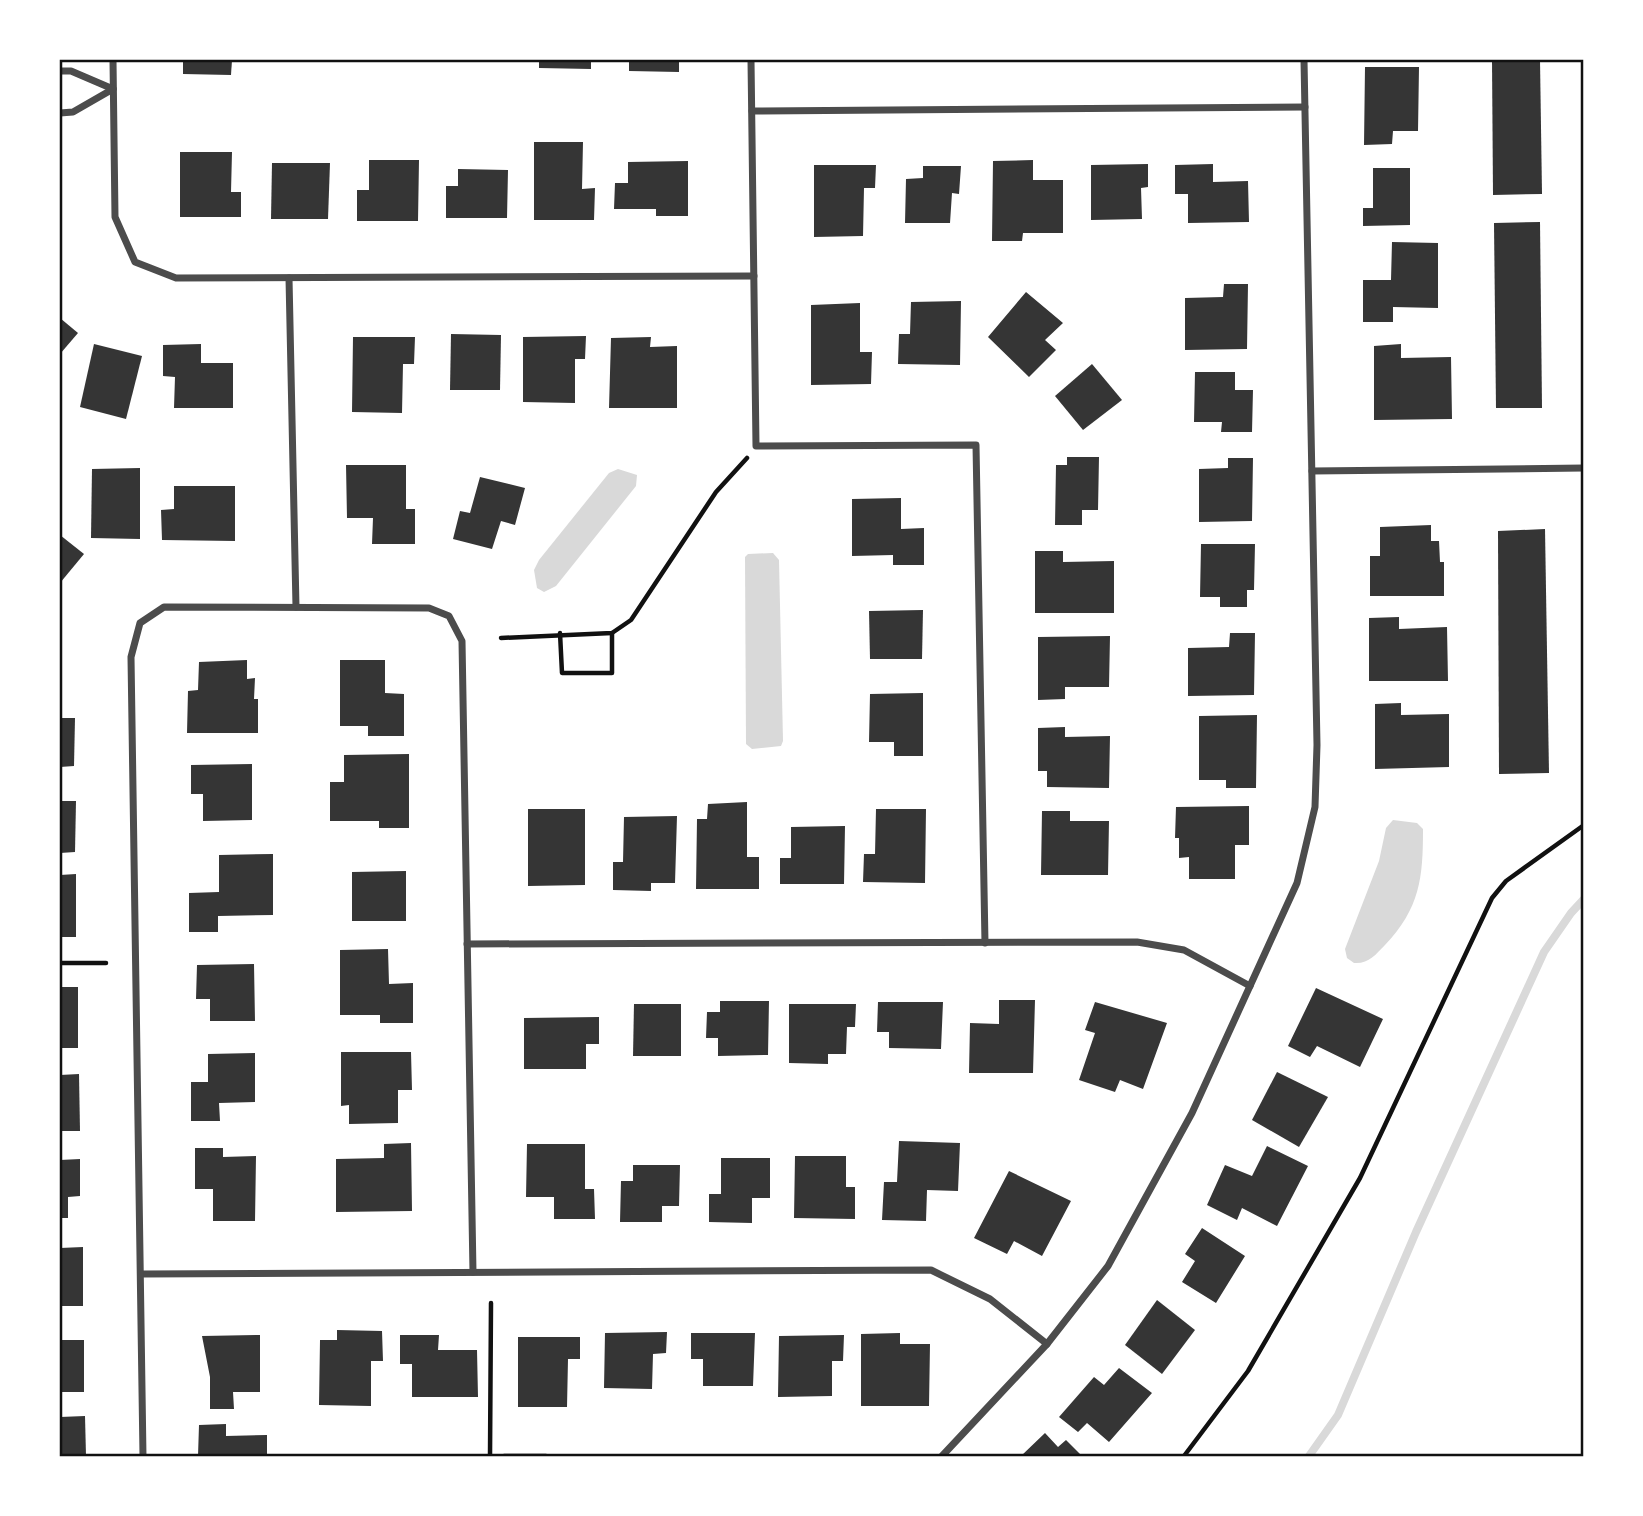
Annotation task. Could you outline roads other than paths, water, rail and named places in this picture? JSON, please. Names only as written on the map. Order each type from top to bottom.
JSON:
[{"type":"street","points":[[113,60],[116,217],[135,262],[176,278],[754,276]]},
{"type":"street","points":[[751,60],[756,446],[976,445],[985,943]]},
{"type":"street","points":[[942,1457],[1047,1344],[1108,1266],[1192,1114],[1297,883],[1315,807],[1304,60]]},
{"type":"street","points":[[60,71],[71,71],[113,89]]},
{"type":"street","points":[[60,113],[73,112],[113,89]]},
{"type":"street","points":[[751,111],[1305,107]]},
{"type":"street","points":[[289,278],[296,607]]},
{"type":"street","points":[[1312,471],[1584,468]]},
{"type":"street","points":[[143,1457],[131,657],[140,623],[164,607],[429,608],[449,616],[462,641],[473,1272]]},
{"type":"street","points":[[467,944],[1137,942],[1184,950],[1250,986]]},
{"type":"street","points":[[142,1274],[931,1270],[990,1299],[1047,1344]]},
{"type":"waterway","points":[[1309,1456],[1338,1415],[1416,1232],[1544,952],[1584,899]]}]
